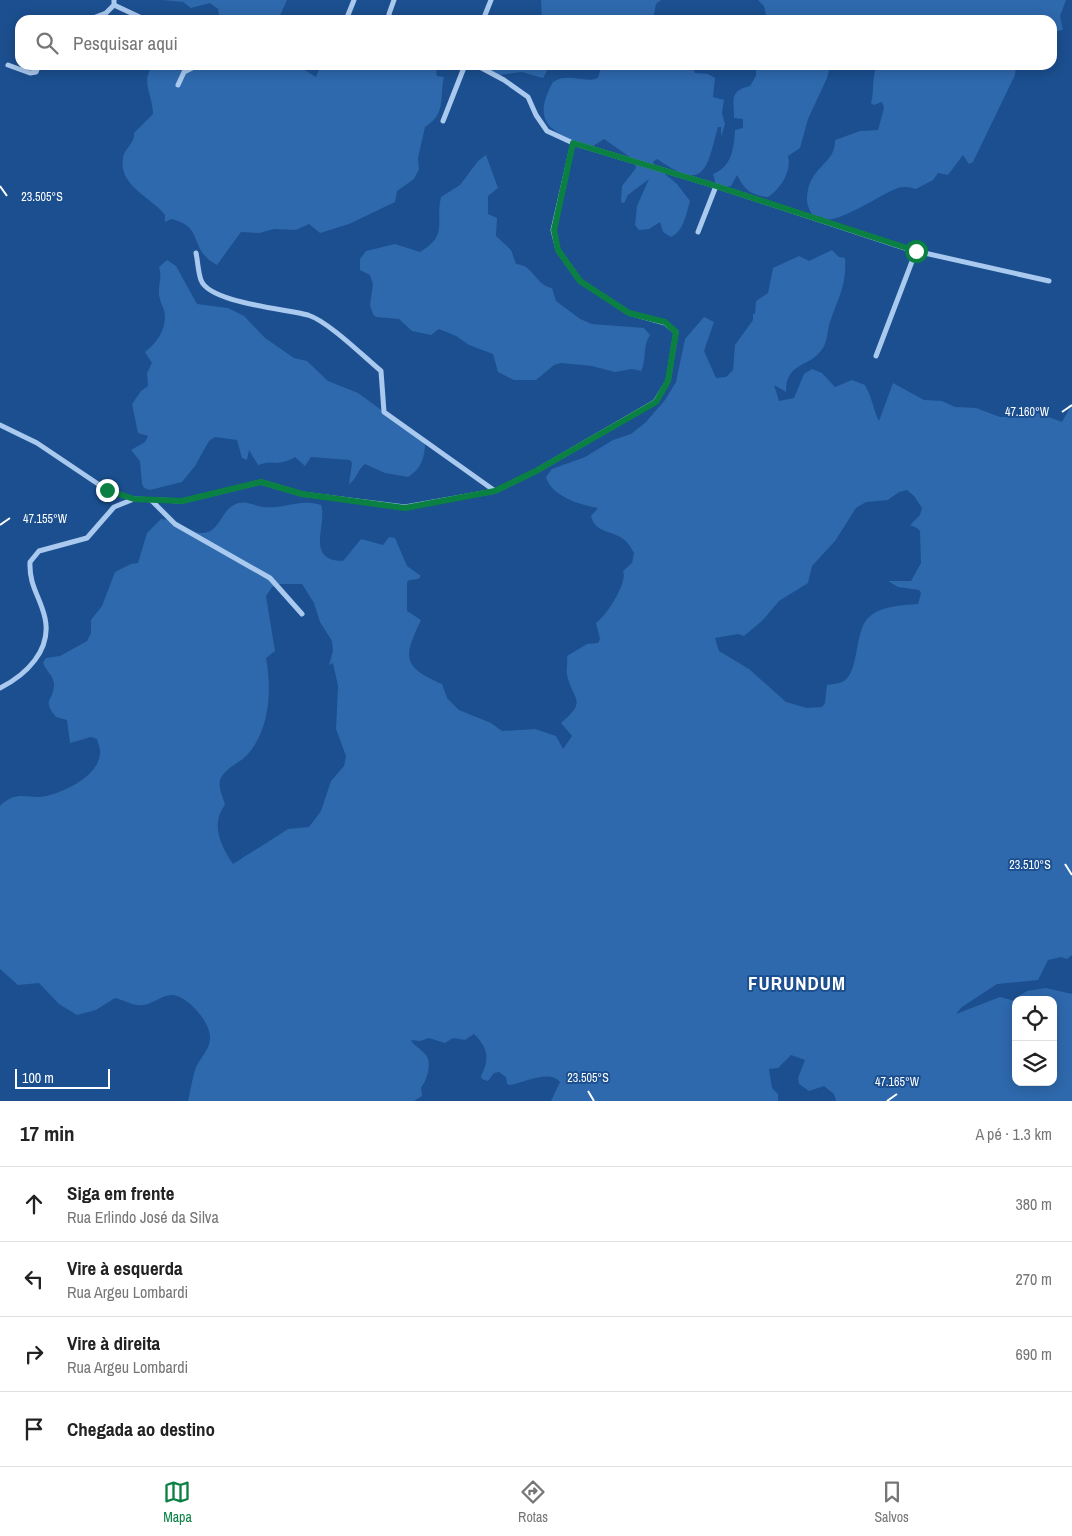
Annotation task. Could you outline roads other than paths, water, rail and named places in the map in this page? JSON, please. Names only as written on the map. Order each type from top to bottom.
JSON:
[{"type":"street","points":[[348,15],[354,0]]},
{"type":"street","points":[[389,15],[394,0]]},
{"type":"street","points":[[485,15],[491,0]]},
{"type":"street","points":[[101,15],[106,13],[114,3],[137,15]]},
{"type":"street","points":[[8,65],[15,68]]},
{"type":"street","points":[[22,70],[30,73],[37,70]]},
{"type":"street","points":[[178,85],[184,72],[188,70]]},
{"type":"street","points":[[443,121],[463,70]]},
{"type":"street","points":[[485,70],[504,80],[528,98],[536,115],[547,131],[573,143],[716,186],[916,251],[1049,281]]},
{"type":"street","points":[[0,425],[37,443],[107,490],[134,499],[152,501],[182,501],[261,482],[302,494],[405,508],[495,491],[536,471],[656,402],[668,381],[676,332],[665,322],[629,313],[580,281],[558,250],[554,230],[573,143]]},
{"type":"street","points":[[698,232],[716,186]]},
{"type":"street","points":[[876,356],[916,251]]},
{"type":"street","points":[[196,253],[201,281],[207,287],[238,301],[309,316],[334,332],[381,371],[384,412],[495,491]]},
{"type":"street","points":[[0,688],[19,679],[32,665],[46,635],[45,618],[30,582],[30,562],[39,552],[87,538],[114,506],[134,499]]},
{"type":"street","points":[[152,501],[175,524],[270,578],[302,614]]},
{"type":"district","name":"FURUNDUM","points":[[797,983]]}]
